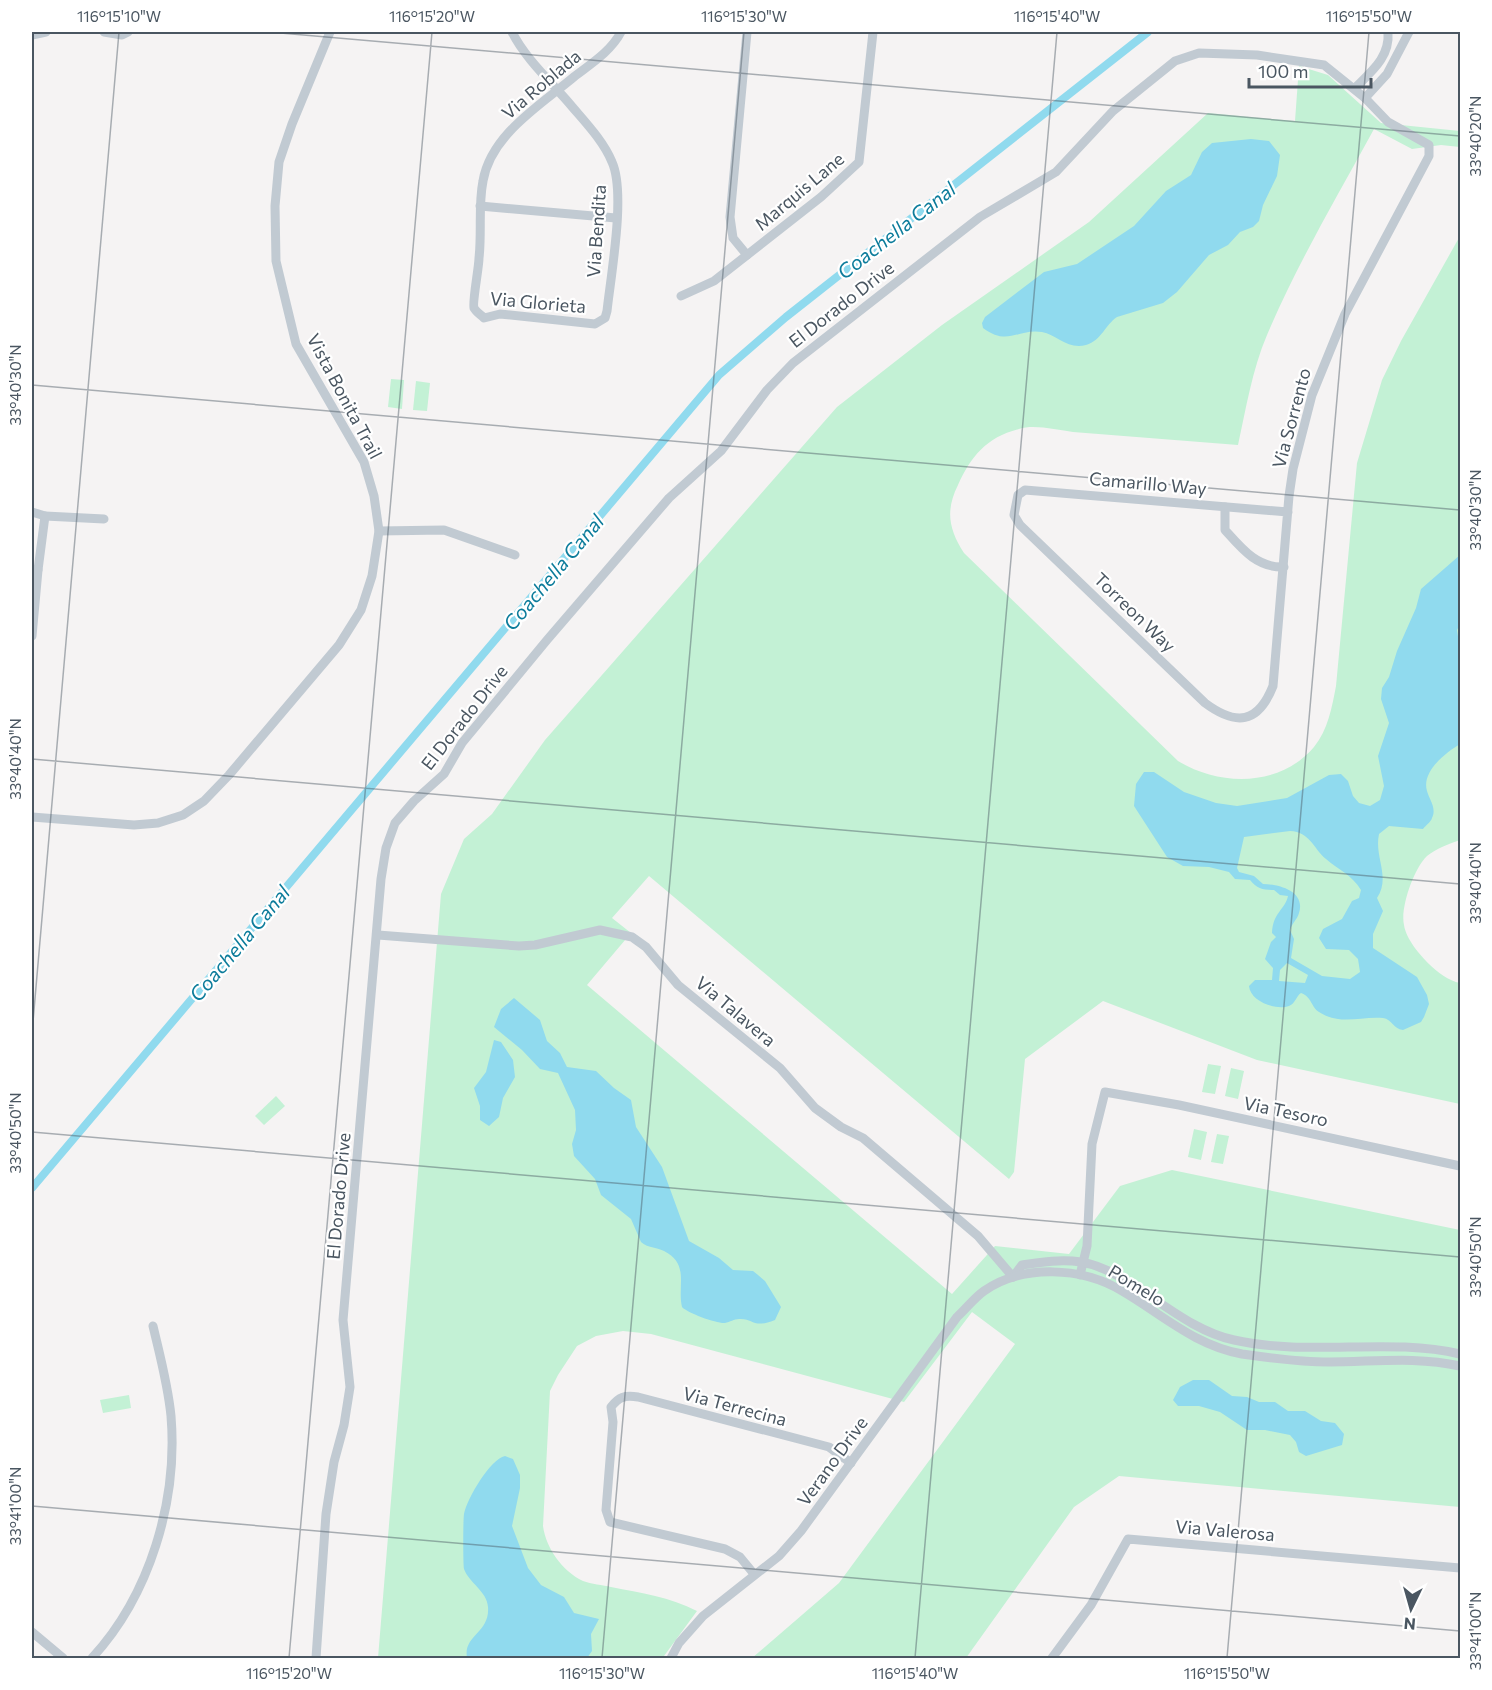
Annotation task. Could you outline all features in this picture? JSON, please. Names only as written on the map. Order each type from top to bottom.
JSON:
[{"type":"street","points":[[32,35],[46,32]]},
{"type":"street","points":[[104,32],[122,35],[128,32]]},
{"type":"street","name":"Vista Bonita Trail","points":[[32,817],[134,825],[158,823],[183,815],[204,801],[339,645],[361,610],[372,576],[379,531],[374,496],[364,462],[296,344],[276,261],[275,206],[279,162],[330,32]]},
{"type":"street","name":"Via Bendita","points":[[512,32],[516,40],[599,140],[613,162],[619,186],[608,311],[600,322]]},
{"type":"street","name":"Via Roblada","points":[[474,308],[481,241],[480,207],[483,177],[498,147],[511,130],[607,51],[621,32]]},
{"type":"street","points":[[747,32],[730,217],[733,238],[747,255]]},
{"type":"street","name":"Marquis Lane","points":[[681,296],[714,281],[821,197],[859,162],[873,32]]},
{"type":"street","points":[[1365,98],[1387,74],[1409,32]]},
{"type":"street","points":[[1354,88],[1376,68],[1389,49],[1389,35],[1404,43]]},
{"type":"street","name":"El Dorado Drive","points":[[316,1659],[326,1514],[350,1387],[343,1320],[378,935],[381,879],[386,848],[395,823],[414,801],[444,774],[462,743],[669,498],[721,451],[767,390],[793,363],[980,217],[1056,172],[1113,111],[1175,61],[1199,53],[1257,55],[1324,65],[1354,88],[1388,122],[1429,145]]},
{"type":"street","name":"Via Sorrento","points":[[1251,716],[1265,707],[1273,686],[1288,512],[1298,446],[1326,355],[1345,314],[1429,156],[1429,145]]},
{"type":"street","points":[[480,207],[616,218]]},
{"type":"street","name":"Via Glorieta","points":[[474,308],[484,318],[500,314],[595,324],[600,322]]},
{"type":"street","name":"Camarillo Way","points":[[1015,506],[1018,495],[1025,490],[1288,512]]},
{"type":"street","name":"Torreon Way","points":[[1015,506],[1014,515],[1020,525],[1205,703],[1223,716],[1251,716]]},
{"type":"street","points":[[1225,507],[1225,530],[1247,553],[1263,565],[1284,567]]},
{"type":"street","points":[[32,512],[45,516],[104,519]]},
{"type":"street","points":[[32,636],[35,570],[45,516]]},
{"type":"street","points":[[379,531],[444,530],[515,555]]},
{"type":"street","name":"Via Talavera","points":[[378,935],[519,946],[535,945],[600,930],[632,937],[646,947],[678,985],[780,1068],[815,1108],[841,1128],[863,1138],[978,1236],[1013,1277]]},
{"type":"street","name":"Via Tesoro","points":[[1083,1262],[1087,1246],[1092,1144],[1105,1092],[1179,1105],[1461,1166]]},
{"type":"street","name":"Pomelo","points":[[1013,1277],[1022,1265],[1063,1260],[1083,1262],[1126,1282],[1178,1317],[1233,1340],[1312,1350],[1417,1347],[1461,1354]]},
{"type":"street","points":[[1080,1275],[1083,1262]]},
{"type":"street","name":"Pomelo","points":[[1013,1277],[1058,1272],[1080,1275],[1122,1291],[1173,1327],[1216,1348],[1243,1354],[1328,1362],[1395,1359],[1461,1366]]},
{"type":"street","name":"Verano Drive","points":[[671,1659],[679,1643],[703,1616],[779,1556],[851,1463],[957,1317],[984,1291],[1013,1277]]},
{"type":"street","points":[[92,1659],[137,1592],[147,1571],[160,1533],[167,1498],[172,1453],[171,1416],[167,1385],[153,1326]]},
{"type":"street","name":"Via Terrecina","points":[[754,1574],[740,1557],[725,1549],[610,1522],[606,1510],[614,1422],[611,1407],[625,1395],[638,1397],[829,1447],[851,1463]]},
{"type":"street","name":"Via Valerosa","points":[[1052,1659],[1091,1605],[1128,1539],[1461,1568]]},
{"type":"street","points":[[32,1632],[63,1659]]},
{"type":"green space","points":[[1299,66],[1328,75],[1381,123],[1460,131],[1460,147],[1441,145],[1412,149],[1374,129],[1304,257],[1267,335],[1253,376],[1238,445],[1073,432],[1038,427],[1019,429],[998,437],[981,449],[963,475],[954,494],[950,520],[964,553],[1178,761],[1212,775],[1230,778],[1248,779],[1284,770],[1314,747],[1323,733],[1331,710],[1336,686],[1357,463],[1382,380],[1401,341],[1460,236],[1460,840],[1443,846],[1422,862],[1409,889],[1403,918],[1407,936],[1422,956],[1439,973],[1460,983],[1460,1104],[1257,1060],[1103,1001],[1025,1059],[1014,1172],[1009,1179],[649,876],[612,918],[631,933],[587,985],[952,1294],[995,1246],[1069,1254],[1120,1186],[1172,1170],[1460,1230],[1460,1507],[1119,1476],[1074,1507],[966,1658],[752,1658],[839,1583],[1015,1344],[972,1312],[904,1402],[651,1334],[623,1331],[596,1336],[577,1346],[550,1391],[543,1526],[556,1558],[575,1577],[593,1584],[655,1596],[697,1611],[664,1656],[666,1658],[378,1658],[441,894],[464,839],[492,814],[545,740],[837,407],[942,325],[1089,222],[1208,113],[1295,121]]},
{"type":"green space","points":[[391,379],[404,380],[402,409],[388,407]]},
{"type":"green space","points":[[416,381],[430,383],[427,411],[413,410]]},
{"type":"green space","points":[[1208,1064],[1221,1066],[1215,1094],[1202,1092]]},
{"type":"green space","points":[[1231,1068],[1244,1071],[1238,1099],[1225,1096]]},
{"type":"green space","points":[[276,1096],[285,1106],[264,1125],[255,1116]]},
{"type":"green space","points":[[1194,1129],[1207,1132],[1201,1160],[1188,1157]]},
{"type":"green space","points":[[1217,1134],[1229,1136],[1223,1164],[1211,1162]]},
{"type":"green space","points":[[129,1395],[131,1408],[103,1413],[100,1400]]},
{"type":"water","points":[[1251,139],[1269,141],[1280,155],[1277,176],[1263,205],[1259,221],[1253,227],[1240,232],[1228,245],[1209,255],[1177,292],[1163,303],[1117,317],[1096,340],[1080,346],[1068,344],[1042,332],[1026,332],[1006,337],[983,328],[982,323],[985,317],[1044,272],[1077,264],[1134,226],[1166,191],[1191,175],[1202,152],[1212,143]]},
{"type":"water","points":[[1460,555],[1460,624],[1457,630],[1460,649],[1460,744],[1436,763],[1428,776],[1427,791],[1434,811],[1430,822],[1423,829],[1389,826],[1379,834],[1383,882],[1377,898],[1383,911],[1373,934],[1373,948],[1417,977],[1427,995],[1429,1004],[1421,1022],[1403,1030],[1383,1018],[1335,1019],[1316,1010],[1307,997],[1301,993],[1289,1006],[1271,1006],[1254,996],[1249,986],[1255,980],[1272,980],[1273,968],[1265,959],[1271,942],[1276,937],[1272,933],[1274,920],[1288,896],[1280,895],[1274,890],[1260,888],[1250,880],[1235,879],[1229,872],[1209,867],[1183,866],[1167,857],[1134,806],[1136,784],[1144,772],[1154,772],[1184,792],[1216,803],[1237,806],[1287,798],[1329,775],[1341,774],[1348,781],[1353,796],[1359,803],[1370,806],[1380,800],[1384,786],[1378,756],[1389,723],[1381,699],[1382,688],[1389,677],[1421,589]],"holes":[[[1290,831],[1307,837],[1322,855],[1349,876],[1361,890],[1359,898],[1352,901],[1342,919],[1323,929],[1319,938],[1326,949],[1349,950],[1358,959],[1360,972],[1350,979],[1322,976],[1291,958],[1294,939],[1290,930],[1299,913],[1299,899],[1290,890],[1276,885],[1263,884],[1254,876],[1239,872],[1237,868],[1244,837]],[[1287,963],[1308,975],[1305,983],[1279,981],[1280,970]]]},
{"type":"water","points":[[514,998],[540,1020],[547,1041],[560,1053],[567,1067],[596,1071],[631,1100],[636,1127],[662,1167],[689,1241],[719,1258],[733,1270],[753,1271],[765,1281],[781,1307],[775,1320],[762,1324],[744,1319],[721,1323],[696,1315],[682,1307],[681,1276],[677,1262],[664,1251],[641,1242],[631,1219],[601,1195],[595,1179],[574,1156],[572,1144],[576,1130],[575,1110],[558,1073],[540,1069],[522,1050],[494,1027],[501,1009]]},
{"type":"water","points":[[494,1040],[501,1042],[513,1060],[515,1077],[503,1098],[499,1117],[489,1126],[480,1120],[480,1106],[474,1088],[486,1072]]},
{"type":"water","points":[[1193,1380],[1209,1380],[1232,1396],[1247,1397],[1259,1402],[1275,1402],[1288,1411],[1305,1411],[1321,1421],[1335,1423],[1344,1434],[1342,1445],[1306,1456],[1299,1452],[1296,1442],[1290,1435],[1265,1430],[1247,1430],[1220,1412],[1199,1406],[1178,1406],[1173,1400],[1180,1387]]},
{"type":"water","points":[[505,1456],[513,1459],[520,1475],[520,1488],[512,1526],[528,1568],[541,1585],[564,1597],[574,1613],[599,1619],[591,1634],[592,1651],[587,1658],[467,1658],[469,1644],[485,1623],[488,1607],[485,1596],[464,1569],[464,1514],[486,1472]]},
{"type":"waterway","name":"Coachella Canal","points":[[32,1188],[719,375],[786,317],[1148,32]]}]
